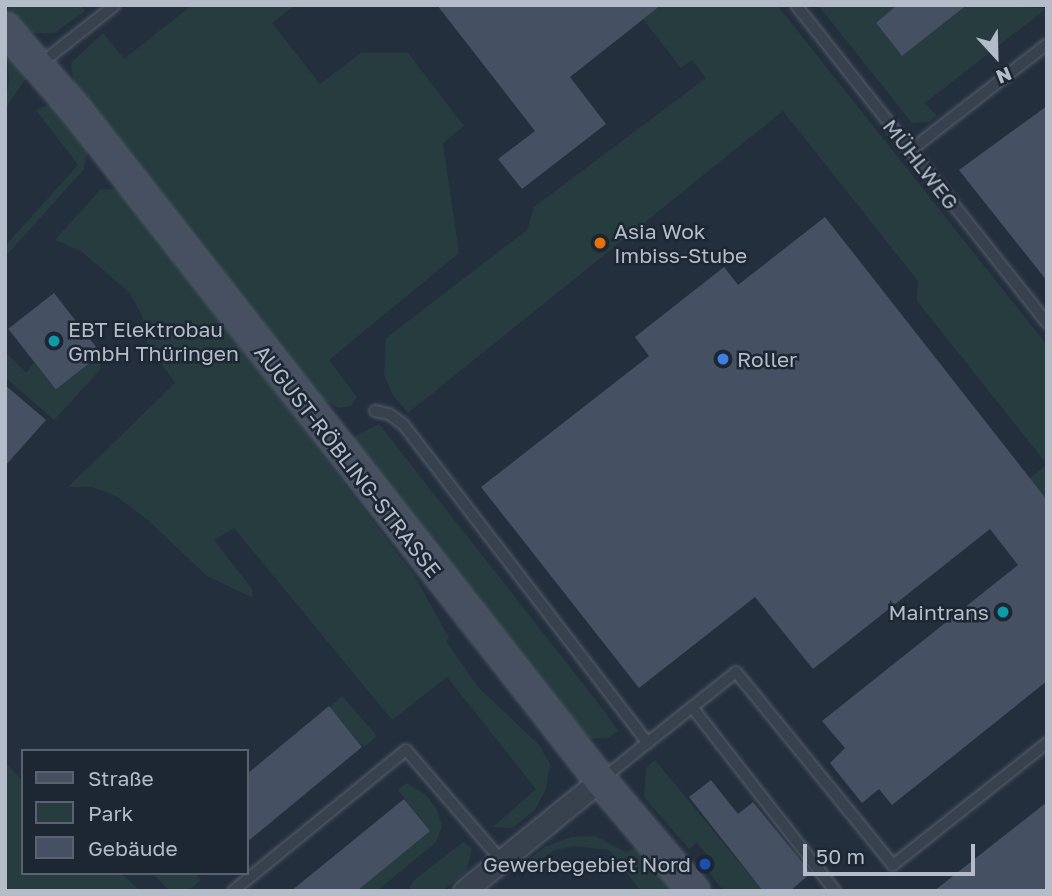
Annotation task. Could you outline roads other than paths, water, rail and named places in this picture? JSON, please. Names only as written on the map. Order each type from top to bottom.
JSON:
[{"type":"street","name":"AUGUST-RÖBLING-STRASSE","points":[[5,29],[38,66],[600,780],[694,891]]},
{"type":"street","points":[[464,891],[600,780]]},
{"type":"lane","points":[[38,66],[116,5]]},
{"type":"lane","name":"MÜHLWEG","points":[[796,5],[1047,323]]},
{"type":"lane","points":[[911,150],[1047,44]]},
{"type":"lane","points":[[375,411],[403,424],[648,743]]},
{"type":"lane","points":[[600,780],[736,672],[893,866],[1047,743]]},
{"type":"lane","points":[[692,707],[835,891]]},
{"type":"lane","points":[[233,891],[406,750],[501,860]]},
{"type":"place","name":"Asia Wok Imbiss-Stube","points":[[600,243]]},
{"type":"place","name":"EBT Elektrobau GmbH Thüringen","points":[[54,341]]},
{"type":"place","name":"Roller","points":[[723,359]]},
{"type":"place","name":"Maintrans","points":[[1003,612]]},
{"type":"place","name":"Gewerbegebiet Nord","points":[[705,864]]}]
